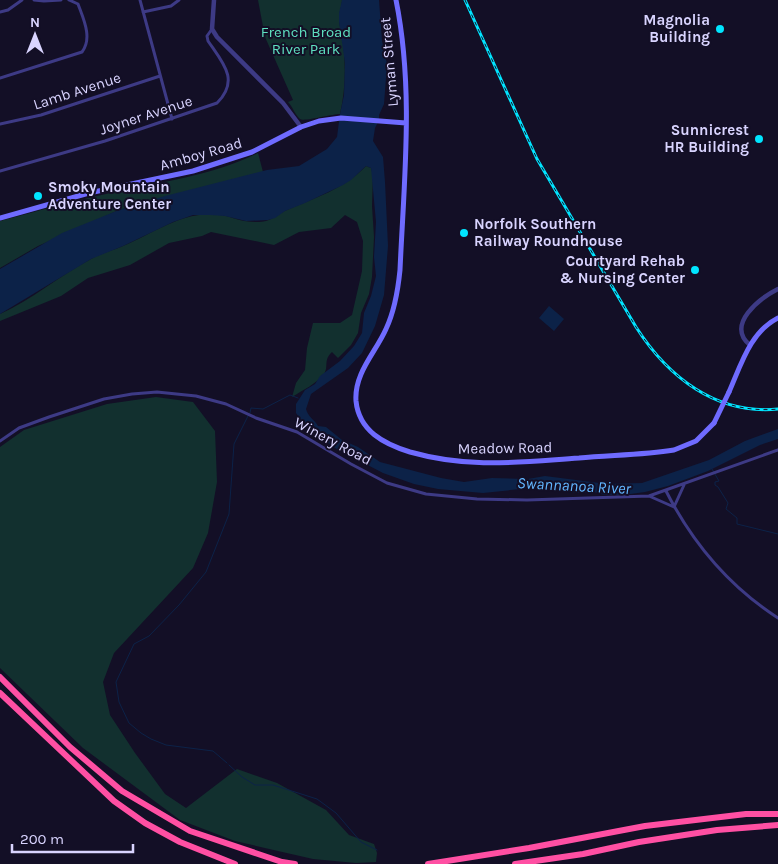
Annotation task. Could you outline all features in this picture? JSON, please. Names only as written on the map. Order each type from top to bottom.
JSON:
[{"type":"highway","points":[[0,676],[70,747],[122,791],[150,809],[190,832],[274,860],[295,864]]},
{"type":"highway","points":[[0,694],[114,802],[145,823],[180,842],[235,864]]},
{"type":"highway","points":[[428,864],[529,848],[645,826],[746,814],[778,814]]},
{"type":"highway","points":[[515,864],[717,830],[778,825]]},
{"type":"main road","name":"Lyman Street","points":[[396,0],[404,48],[407,90],[406,122]]},
{"type":"main road","name":"Amboy Road","points":[[0,218],[89,194],[193,171],[252,152],[314,122],[341,118],[406,122]]},
{"type":"main road","points":[[391,122],[402,130],[405,140]]},
{"type":"main road","name":"Meadow Road","points":[[406,122],[400,270],[396,297],[388,326],[361,372],[356,389],[356,400],[360,416],[374,436],[395,447],[432,457],[458,462],[490,464],[674,450],[696,441],[714,423],[750,346],[763,328],[778,318]]},
{"type":"street","points":[[0,12],[8,10],[22,0]]},
{"type":"street","points":[[34,0],[61,0]]},
{"type":"street","points":[[0,78],[82,52],[87,43],[84,21],[78,4],[69,0]]},
{"type":"street","points":[[140,0],[172,119]]},
{"type":"street","points":[[143,12],[171,6],[179,0]]},
{"type":"street","points":[[214,0],[212,29],[216,37],[283,103],[301,127]]},
{"type":"street","name":"Joyner Avenue","points":[[0,171],[105,141],[217,103],[225,95],[228,87],[228,71],[208,41],[207,36],[212,29]]},
{"type":"street","name":"Lamb Avenue","points":[[0,124],[41,115],[160,76]]},
{"type":"street","points":[[750,346],[742,339],[741,334],[746,316],[758,301],[778,289]]},
{"type":"street","name":"Winery Road","points":[[0,441],[19,428],[97,401],[132,394],[156,392],[196,396],[226,404],[256,418],[297,432],[387,483],[426,494],[477,499],[527,500],[649,496],[778,450]]},
{"type":"street","points":[[674,506],[684,485]]},
{"type":"street","points":[[666,491],[687,527],[723,572],[746,594],[778,618]]},
{"type":"street","points":[[649,496],[674,506]]},
{"type":"green space","name":"French Broad River Park","points":[[258,0],[342,0],[339,23],[342,35],[345,75],[340,114],[303,120],[297,115],[288,102],[293,100],[265,37]]},
{"type":"green space","points":[[258,153],[263,172],[119,210],[38,246],[0,268],[0,221],[86,198],[206,172],[241,161]]},
{"type":"green space","points":[[366,166],[371,168],[373,175],[374,237],[372,277],[369,294],[361,313],[358,333],[351,345],[338,358],[332,352],[329,355],[324,374],[321,378],[292,397],[296,383],[305,370],[307,348],[313,323],[340,323],[352,315],[362,271],[363,241],[357,222],[345,215],[331,228],[299,232],[274,245],[211,232],[202,236],[169,243],[130,265],[88,278],[61,296],[0,321],[0,314],[23,302],[80,265],[167,225],[186,218],[206,214],[256,222],[266,221],[339,187]]},
{"type":"green space","points":[[156,397],[193,402],[215,431],[217,482],[208,533],[193,568],[114,653],[103,682],[110,715],[165,794],[186,808],[237,769],[277,783],[326,810],[349,835],[374,844],[377,853],[376,862],[356,863],[313,859],[235,841],[180,820],[83,748],[0,668],[0,447],[24,430],[107,404]]},
{"type":"water","name":"Swannanoa River","points":[[342,0],[379,0],[382,41],[387,64],[384,104],[375,128],[373,141],[383,157],[388,246],[384,295],[375,326],[362,353],[348,368],[311,394],[306,409],[318,426],[326,427],[342,440],[358,447],[380,462],[464,482],[492,478],[528,479],[545,476],[607,484],[642,483],[709,460],[745,441],[778,429],[778,439],[760,445],[708,471],[668,486],[623,495],[530,488],[483,493],[438,489],[414,484],[383,473],[335,448],[306,427],[296,413],[296,404],[305,390],[315,384],[320,376],[340,361],[354,346],[362,333],[364,313],[376,276],[374,257],[376,222],[371,168],[366,166],[343,185],[285,211],[275,218],[246,221],[225,216],[193,215],[173,222],[91,259],[0,314],[0,269],[62,233],[119,210],[165,196],[267,170],[299,166],[327,149],[337,137],[344,95],[345,63],[339,22]]},
{"type":"water","points":[[549,306],[564,319],[554,331],[539,318]]},
{"type":"waterway","points":[[250,413],[251,408],[263,409],[290,395],[298,398]]},
{"type":"waterway","points":[[227,763],[213,751],[166,745],[141,733],[129,723],[119,702],[116,682],[134,644],[149,636],[179,605],[206,572],[229,514],[234,444],[248,416]]},
{"type":"waterway","points":[[712,469],[719,481],[715,482],[715,485],[728,503],[726,509],[737,518],[737,524],[778,534]]},
{"type":"waterway","points":[[229,765],[242,777],[255,785],[273,785],[317,799],[336,813],[361,842],[377,850]]},
{"type":"railway","points":[[465,0],[537,159],[636,327],[649,345],[663,362],[679,376],[696,389],[714,399],[734,406],[755,409],[778,409]]},
{"type":"place","name":"Magnolia Building","points":[[720,29]]},
{"type":"place","name":"Sunnicrest HR Building","points":[[759,139]]},
{"type":"place","name":"Smoky Mountain Adventure Center","points":[[38,196]]},
{"type":"place","name":"Norfolk Southern Railway Roundhouse","points":[[464,233]]},
{"type":"place","name":"Courtyard Rehab & Nursing Center","points":[[695,270]]}]
